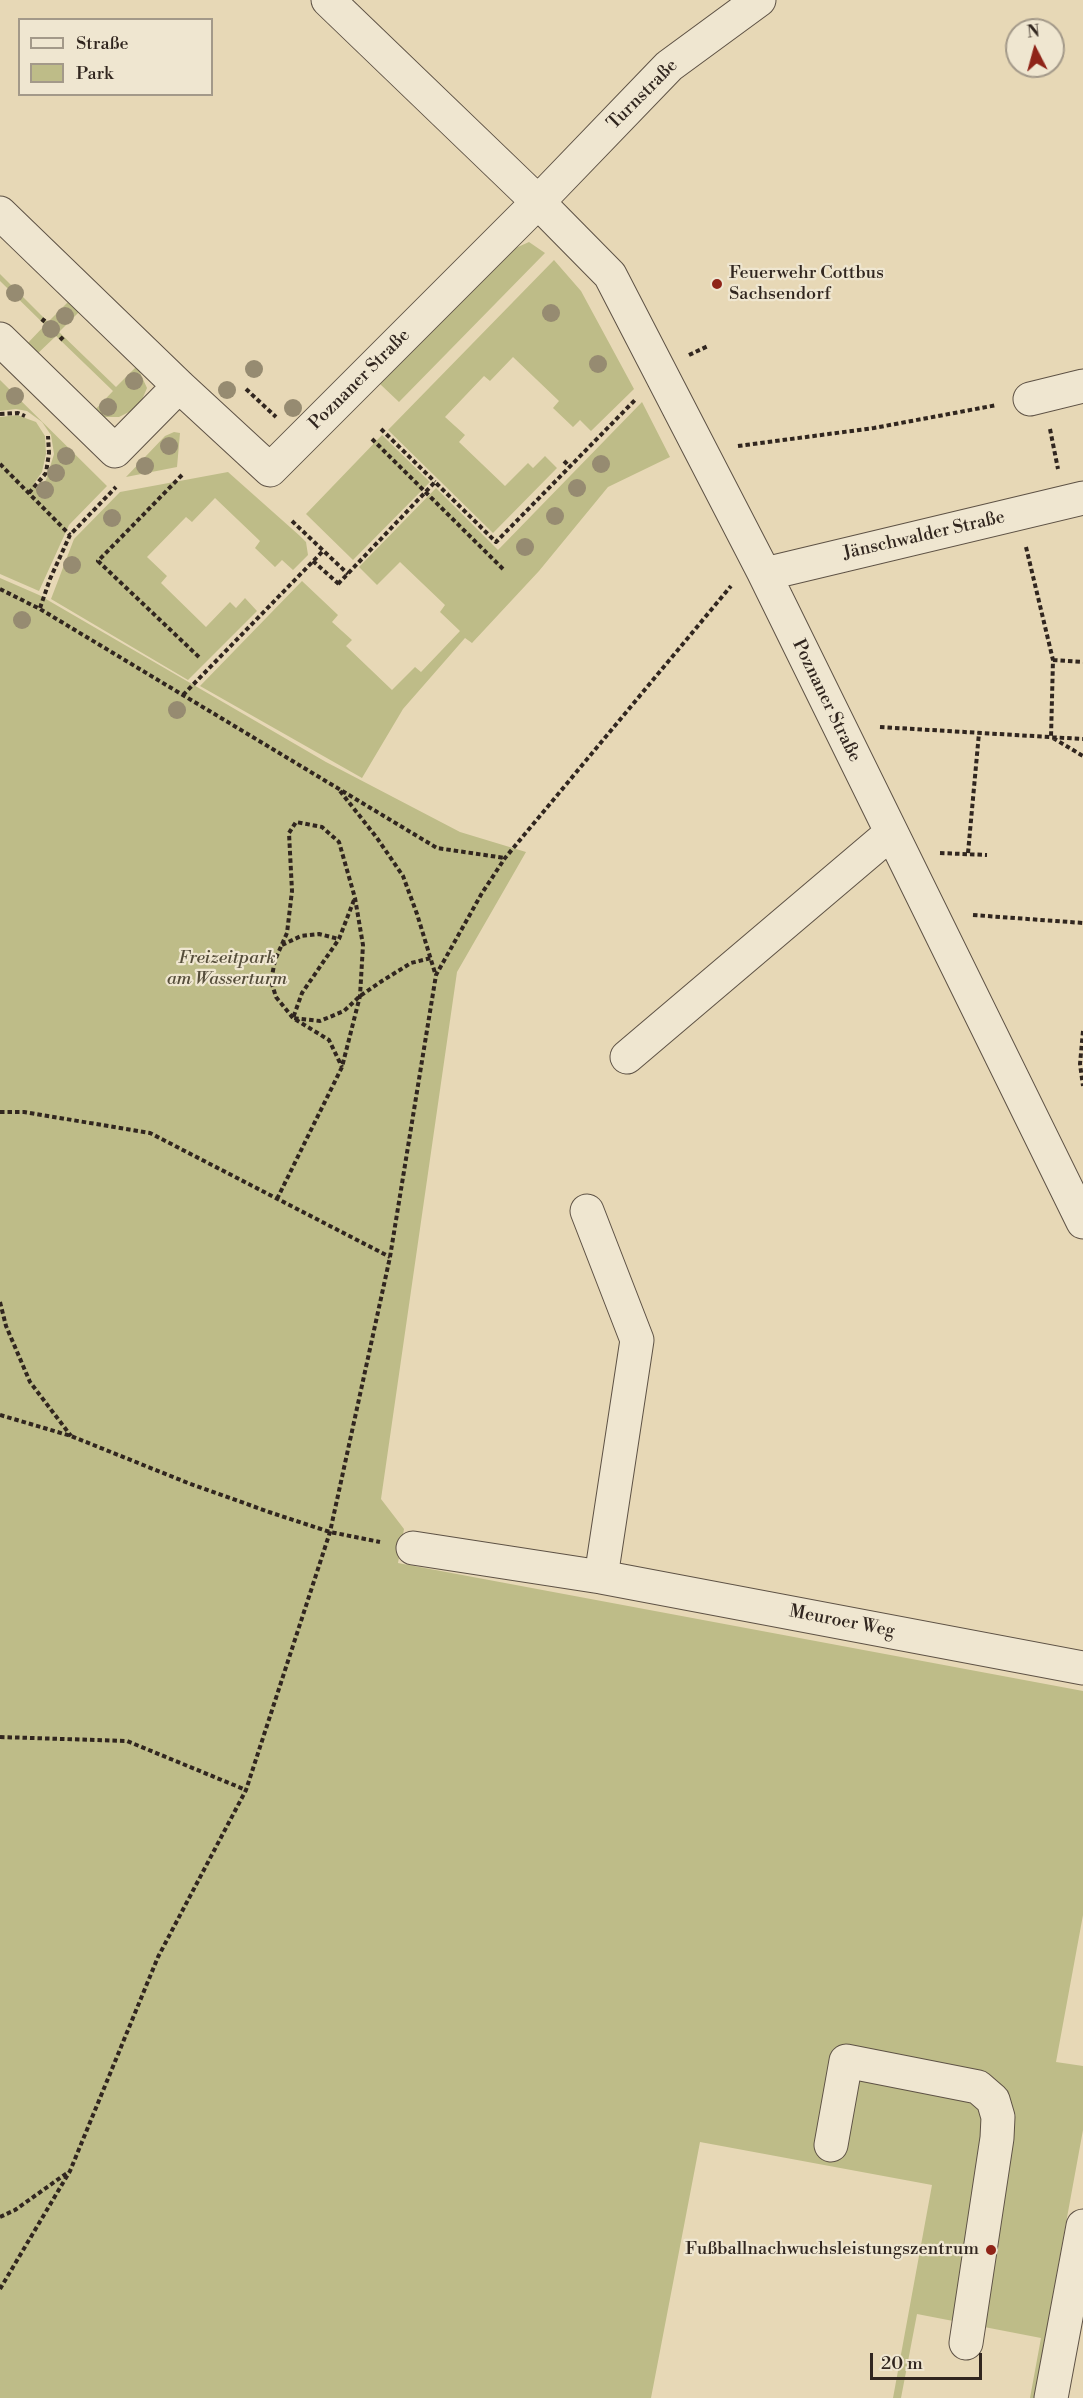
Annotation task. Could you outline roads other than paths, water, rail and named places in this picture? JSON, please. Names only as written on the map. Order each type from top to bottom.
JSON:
[{"type":"street","name":"Poznaner Straße","points":[[328,0],[538,202],[610,275],[764,573],[1083,1222]]},
{"type":"street","name":"Turnstraße","points":[[538,202],[669,66],[759,0]]},
{"type":"street","name":"Poznaner Straße","points":[[0,213],[179,386],[270,470],[538,202]]},
{"type":"street","points":[[0,339],[115,451],[179,386]]},
{"type":"street","points":[[1036,398],[1083,386]]},
{"type":"street","name":"Jänschwalder Straße","points":[[764,573],[1074,501]]},
{"type":"street","points":[[627,1057],[891,833]]},
{"type":"street","points":[[587,1211],[637,1340],[601,1577]]},
{"type":"street","name":"Meuroer Weg","points":[[413,1548],[601,1577],[1083,1668]]},
{"type":"street","points":[[831,2145],[846,2061],[978,2087],[993,2100],[998,2118],[997,2138],[966,2343]]},
{"type":"street","points":[[1052,2398],[1083,2226]]},
{"type":"place","name":"Feuerwehr Cottbus Sachsendorf","points":[[717,284]]},
{"type":"place","name":"Fußballnachwuchsleistungszentrum","points":[[991,2250]]},
{"type":"park label","name":"Freizeitpark am Wasserturm","points":[[227,969]]}]
